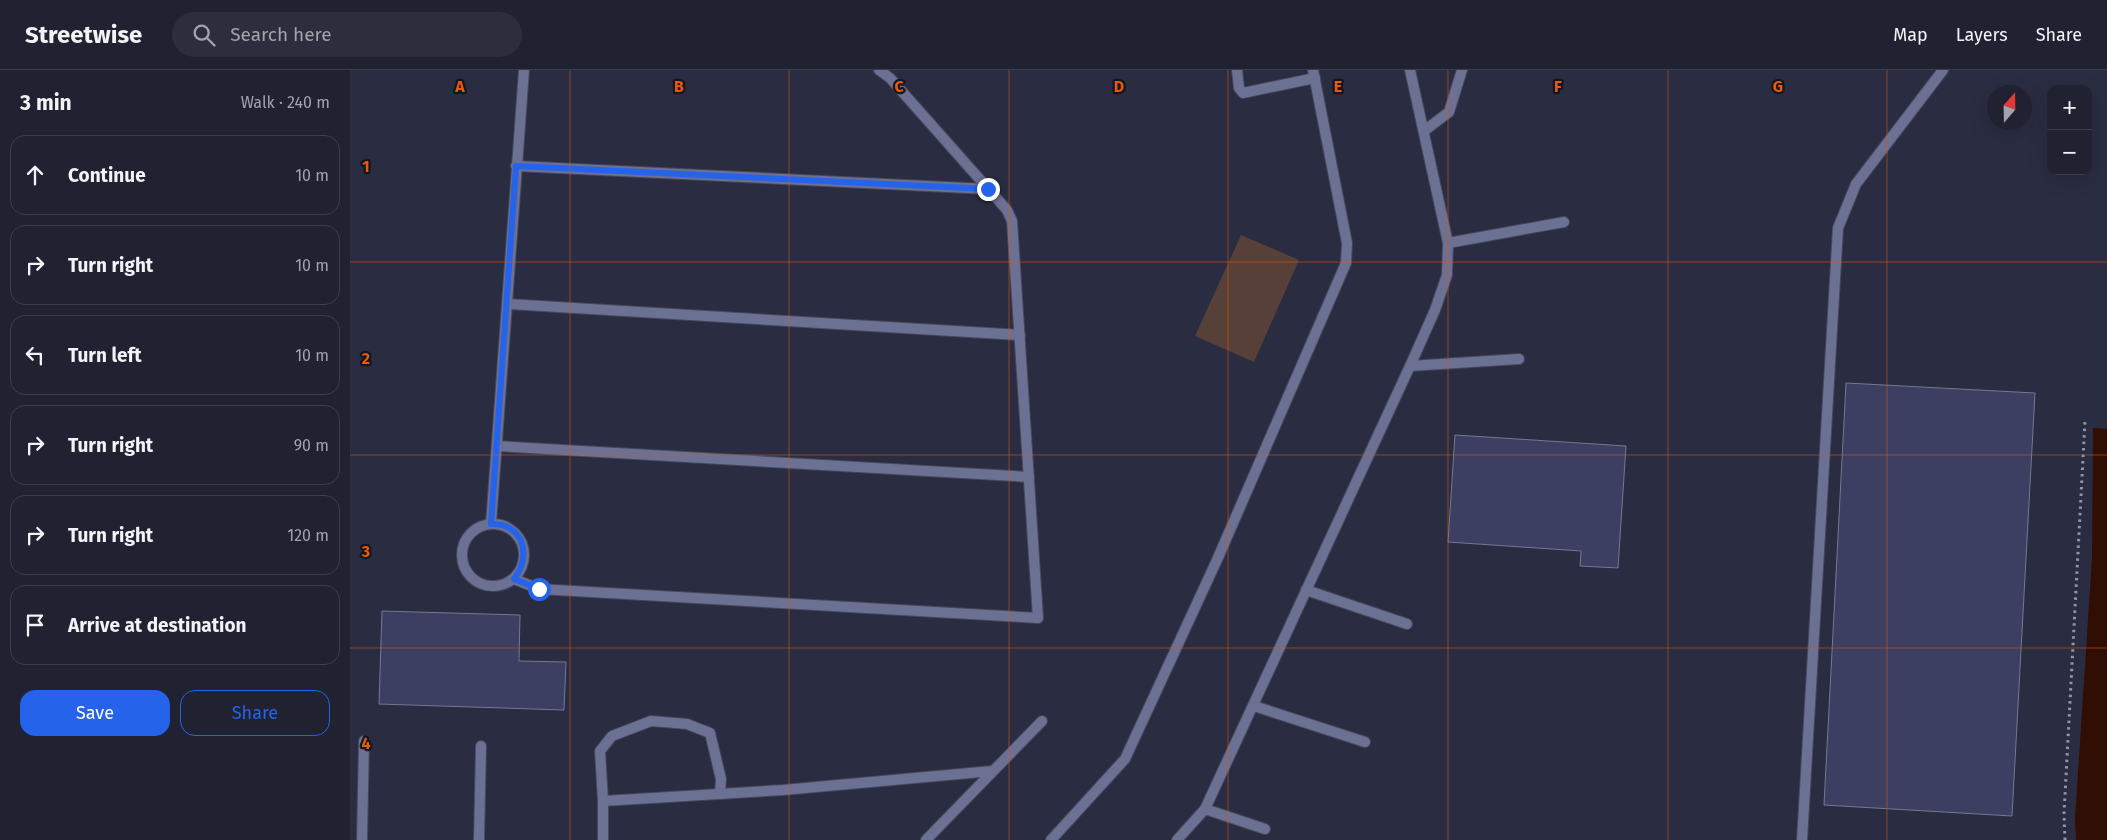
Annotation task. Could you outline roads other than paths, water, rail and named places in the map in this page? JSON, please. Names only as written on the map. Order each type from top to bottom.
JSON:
[{"type":"street","points":[[491,524],[524,70]]},
{"type":"street","points":[[514,579],[539,589],[1038,618],[1012,221],[1007,210],[890,78],[879,70]]},
{"type":"street","points":[[1051,840],[1125,759],[1217,560],[1346,263],[1347,243],[1314,74],[1243,92],[1239,88],[1237,70]]},
{"type":"street","points":[[1177,840],[1205,809],[1410,366],[1435,310],[1447,275],[1448,243],[1410,70]]},
{"type":"street","points":[[1424,131],[1449,112],[1462,70]]},
{"type":"street","points":[[1802,840],[1838,228],[1856,184],[1943,70]]},
{"type":"street","points":[[516,166],[988,189]]},
{"type":"street","points":[[1448,243],[1564,222]]},
{"type":"street","points":[[507,304],[1020,336]]},
{"type":"street","points":[[1410,366],[1519,359]]},
{"type":"street","points":[[497,446],[1029,477]]},
{"type":"street","points":[[491,524],[506,526],[515,532],[521,541],[524,561],[514,579],[505,585],[495,587],[484,586],[475,582],[462,565],[463,544],[468,535],[476,528],[491,524]]},
{"type":"street","points":[[1306,590],[1408,624]]},
{"type":"street","points":[[1254,706],[1365,742]]},
{"type":"street","points":[[603,840],[600,751],[612,736],[651,721],[687,724],[710,733],[721,779],[720,794]]},
{"type":"street","points":[[926,840],[1042,721]]},
{"type":"street","points":[[362,840],[364,741]]},
{"type":"street","points":[[479,840],[481,746]]},
{"type":"street","points":[[603,801],[720,794],[992,771]]},
{"type":"street","points":[[1205,809],[1265,829]]}]
